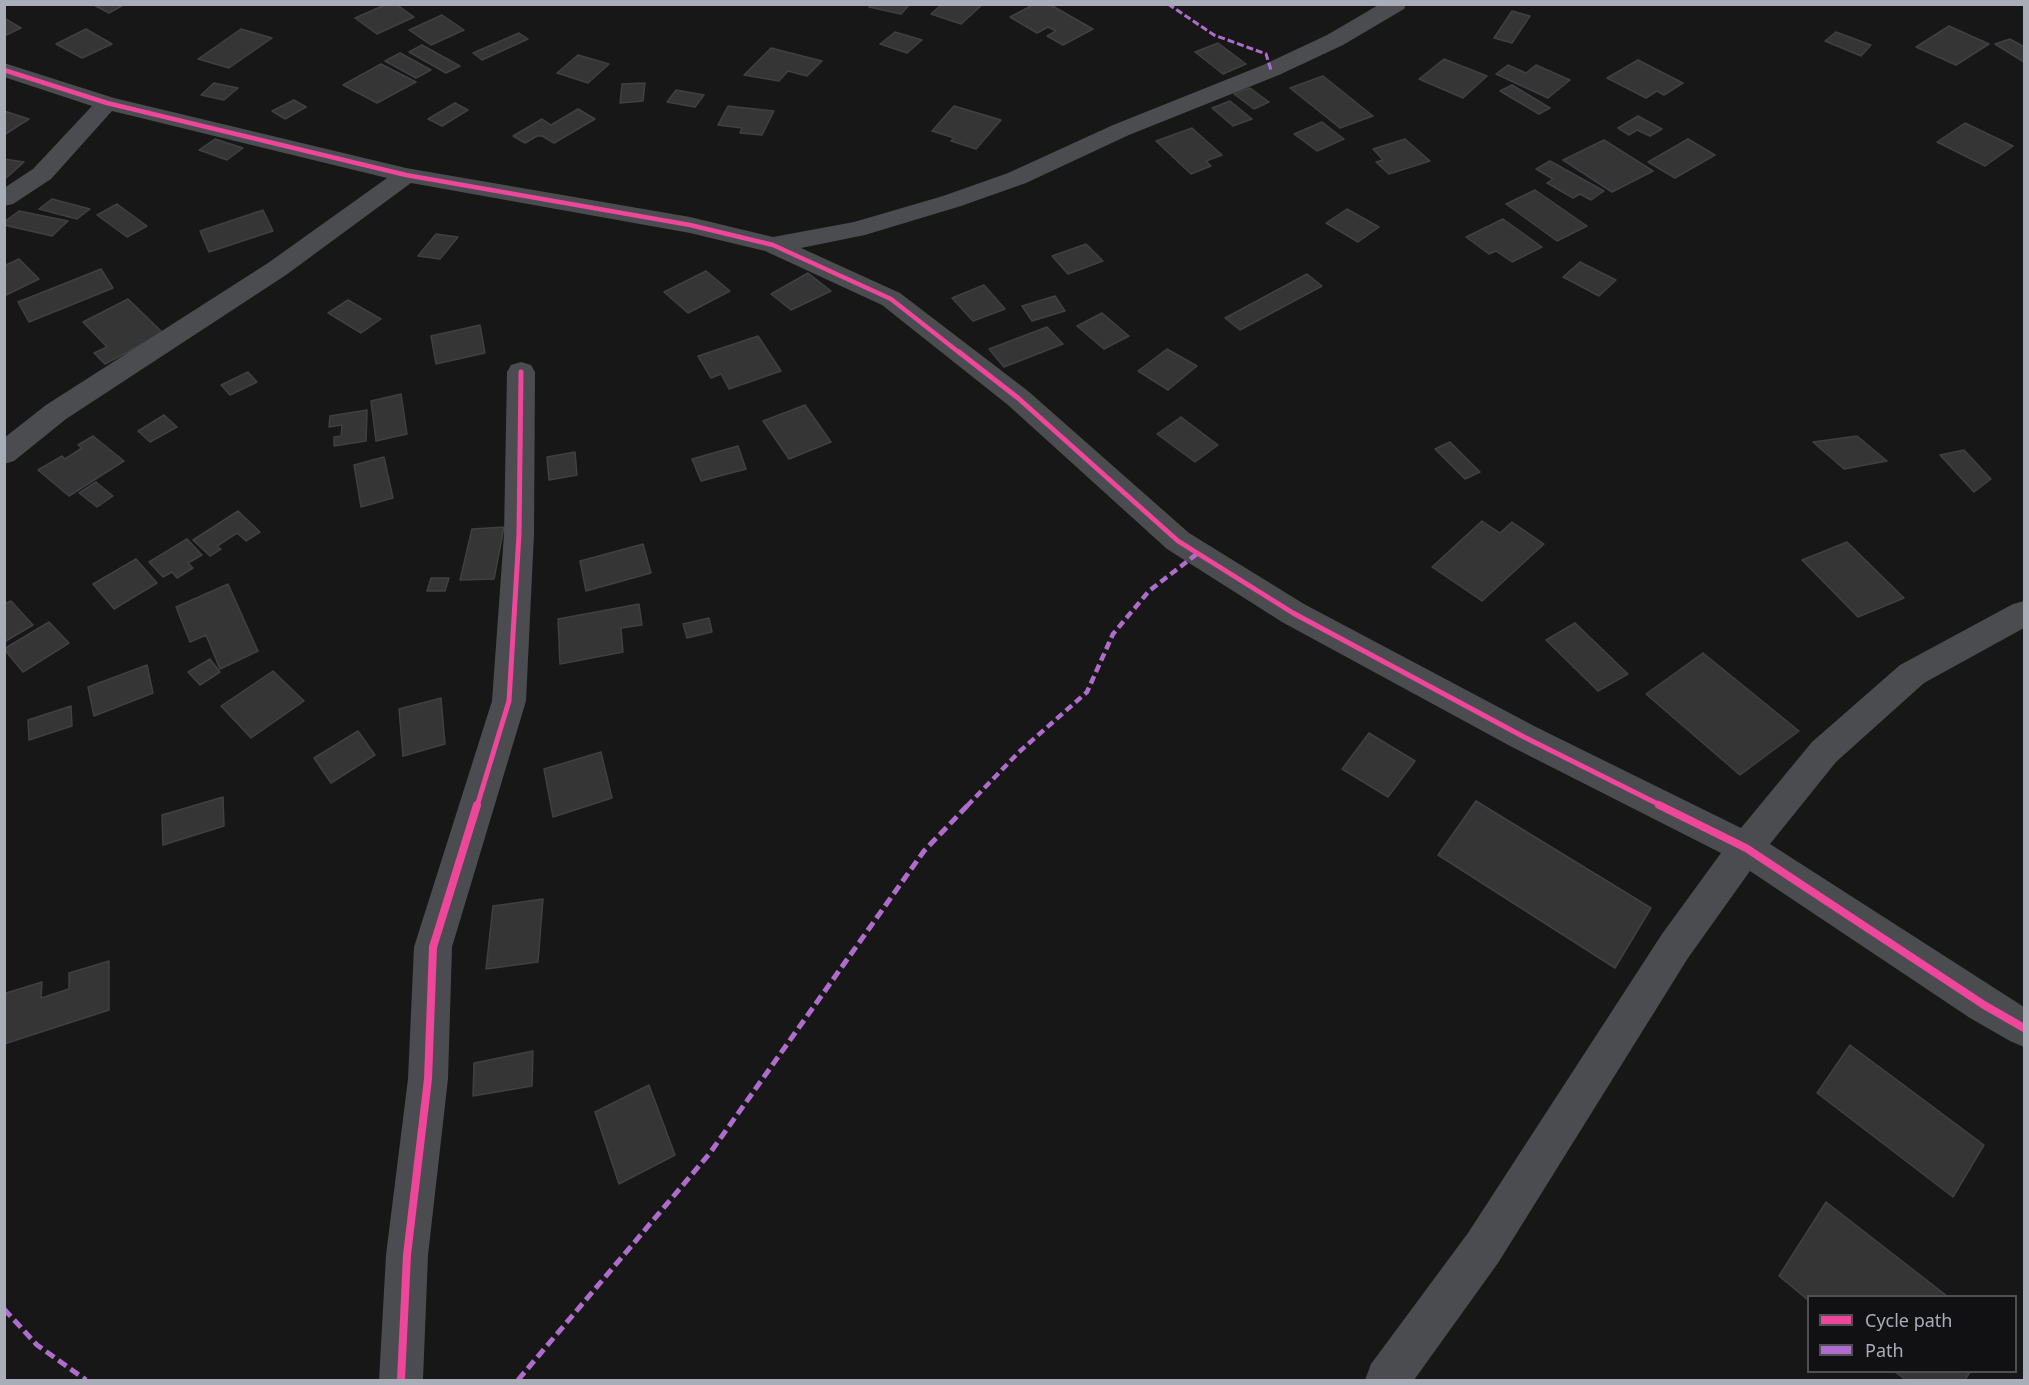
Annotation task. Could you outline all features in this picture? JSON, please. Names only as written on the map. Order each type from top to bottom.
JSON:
[{"type":"street","points":[[773,245],[856,229],[952,201],[1017,178],[1121,130],[1271,70],[1335,40],[1396,4]]},
{"type":"street","points":[[4,70],[107,103],[406,175],[690,225],[773,245],[891,299],[1018,398],[1178,541],[1293,613],[1524,737],[1746,848],[1984,1005],[2025,1028]]},
{"type":"street","points":[[4,199],[42,174],[107,103]]},
{"type":"street","points":[[4,454],[56,412],[277,268],[406,175]]},
{"type":"street","points":[[401,1380],[407,1255],[428,1079],[433,947],[509,701],[519,534],[521,372]]},
{"type":"street","points":[[1387,1380],[1483,1248],[1675,946],[1746,848],[1824,752],[1912,674],[2025,613]]},
{"type":"building","points":[[92,4],[125,4],[109,13]]},
{"type":"building","points":[[387,4],[396,4],[414,17],[377,34],[355,18]]},
{"type":"building","points":[[871,4],[910,4],[901,14],[869,7]]},
{"type":"building","points":[[942,4],[983,4],[961,24],[931,14]]},
{"type":"building","points":[[1035,4],[1049,4],[1093,29],[1063,45],[1047,36],[1056,31],[1048,27],[1037,33],[1010,17]]},
{"type":"building","points":[[1512,11],[1530,16],[1512,43],[1494,38]]},
{"type":"building","points":[[442,15],[464,30],[431,45],[409,30]]},
{"type":"building","points":[[4,18],[21,28],[4,36]]},
{"type":"building","points":[[1949,26],[1989,44],[1956,65],[1916,47]]},
{"type":"building","points":[[86,29],[112,44],[82,58],[56,44]]},
{"type":"building","points":[[241,29],[272,38],[229,68],[198,59]]},
{"type":"building","points":[[895,32],[922,40],[907,53],[880,44]]},
{"type":"building","points":[[1836,32],[1871,45],[1861,56],[1825,41]]},
{"type":"building","points":[[519,33],[528,39],[482,60],[473,53]]},
{"type":"building","points":[[2010,39],[2024,47],[2024,62],[1995,44]]},
{"type":"building","points":[[1218,43],[1246,64],[1223,74],[1195,52]]},
{"type":"building","points":[[422,45],[460,66],[446,73],[409,52]]},
{"type":"building","points":[[771,48],[822,61],[807,76],[788,71],[779,81],[744,75]]},
{"type":"building","points":[[400,53],[431,70],[416,78],[385,61]]},
{"type":"building","points":[[578,55],[609,64],[588,83],[557,73]]},
{"type":"building","points":[[1444,59],[1487,76],[1463,98],[1419,79]]},
{"type":"building","points":[[1638,60],[1683,83],[1664,95],[1657,91],[1646,98],[1607,78]]},
{"type":"building","points":[[381,64],[416,82],[377,103],[343,85]]},
{"type":"building","points":[[1508,65],[1526,73],[1536,65],[1570,80],[1548,98],[1496,74]]},
{"type":"building","points":[[1323,76],[1373,116],[1340,128],[1290,88]]},
{"type":"building","points":[[214,83],[238,88],[224,100],[201,95]]},
{"type":"building","points":[[645,83],[643,101],[620,103],[622,84]]},
{"type":"building","points":[[1512,85],[1550,108],[1539,114],[1500,91]]},
{"type":"building","points":[[1250,88],[1269,102],[1254,109],[1234,94]]},
{"type":"building","points":[[676,90],[704,95],[695,107],[667,102]]},
{"type":"building","points":[[294,100],[306,107],[285,119],[272,111]]},
{"type":"building","points":[[1230,101],[1252,119],[1233,126],[1212,108]]},
{"type":"building","points":[[455,103],[468,110],[442,126],[428,119]]},
{"type":"building","points":[[728,106],[774,111],[762,135],[740,133],[742,128],[718,125]]},
{"type":"building","points":[[954,106],[1001,120],[976,149],[951,141],[954,138],[932,131]]},
{"type":"building","points":[[578,109],[595,119],[554,143],[542,136],[537,136],[525,143],[513,136],[542,119],[551,125]]},
{"type":"building","points":[[4,111],[29,119],[4,135]]},
{"type":"building","points":[[1638,116],[1662,129],[1650,136],[1637,130],[1629,135],[1618,128]]},
{"type":"building","points":[[1322,122],[1344,139],[1317,151],[1294,134]]},
{"type":"building","points":[[1965,123],[2013,146],[1985,166],[1937,142]]},
{"type":"building","points":[[1192,128],[1222,155],[1206,161],[1211,166],[1191,174],[1156,141]]},
{"type":"building","points":[[215,139],[243,148],[227,160],[199,150]]},
{"type":"building","points":[[1405,139],[1430,161],[1389,174],[1376,162],[1383,160],[1373,149]]},
{"type":"building","points":[[1688,139],[1715,155],[1675,178],[1648,162]]},
{"type":"building","points":[[1604,140],[1653,171],[1612,192],[1563,160]]},
{"type":"building","points":[[4,159],[24,162],[4,180]]},
{"type":"building","points":[[1550,161],[1604,191],[1591,200],[1580,194],[1573,198],[1547,183],[1553,179],[1536,169]]},
{"type":"building","points":[[1535,190],[1587,226],[1557,241],[1506,204]]},
{"type":"building","points":[[52,199],[90,209],[77,219],[39,209]]},
{"type":"building","points":[[117,204],[147,226],[127,237],[97,215]]},
{"type":"building","points":[[1347,209],[1379,227],[1358,242],[1326,223]]},
{"type":"building","points":[[263,210],[273,231],[209,252],[200,231]]},
{"type":"building","points":[[19,211],[68,221],[52,236],[4,225],[4,222]]},
{"type":"building","points":[[1503,219],[1542,247],[1512,262],[1496,251],[1489,254],[1466,237]]},
{"type":"building","points":[[436,234],[458,237],[440,259],[418,256]]},
{"type":"building","points":[[1086,244],[1103,261],[1068,274],[1052,256]]},
{"type":"building","points":[[19,259],[39,279],[4,296],[4,266]]},
{"type":"building","points":[[1580,262],[1616,280],[1599,296],[1563,277]]},
{"type":"building","points":[[101,269],[113,288],[29,322],[18,302]]},
{"type":"building","points":[[706,271],[730,291],[688,313],[664,292]]},
{"type":"building","points":[[808,273],[831,291],[791,310],[771,294]]},
{"type":"building","points":[[1307,274],[1322,286],[1240,330],[1225,318]]},
{"type":"building","points":[[984,285],[1005,309],[973,321],[952,298]]},
{"type":"building","points":[[1055,296],[1065,311],[1032,321],[1022,306]]},
{"type":"building","points":[[128,299],[163,333],[105,364],[94,353],[107,347],[83,322]]},
{"type":"building","points":[[348,300],[381,319],[361,333],[328,313]]},
{"type":"building","points":[[1102,313],[1129,336],[1104,349],[1077,326]]},
{"type":"building","points":[[480,325],[485,353],[436,364],[431,336]]},
{"type":"building","points":[[1047,327],[1063,344],[1004,367],[989,349]]},
{"type":"building","points":[[758,336],[781,371],[729,389],[721,374],[711,378],[698,356]]},
{"type":"building","points":[[1167,349],[1197,366],[1168,390],[1138,371]]},
{"type":"building","points":[[248,372],[257,382],[230,395],[221,385]]},
{"type":"building","points":[[401,394],[407,434],[376,441],[371,401]]},
{"type":"building","points":[[805,405],[831,442],[789,459],[763,421]]},
{"type":"building","points":[[367,410],[366,441],[334,446],[334,437],[341,436],[342,425],[329,427],[330,416]]},
{"type":"building","points":[[164,415],[177,427],[150,442],[138,431]]},
{"type":"building","points":[[1181,417],[1218,445],[1195,462],[1157,434]]},
{"type":"building","points":[[93,436],[124,461],[69,496],[38,470],[62,456],[65,459],[82,448],[78,445]]},
{"type":"building","points":[[1857,436],[1887,461],[1844,469],[1813,442]]},
{"type":"building","points":[[1450,442],[1480,472],[1465,479],[1435,449]]},
{"type":"building","points":[[738,446],[746,469],[701,481],[692,459]]},
{"type":"building","points":[[1964,450],[1991,479],[1974,492],[1940,455]]},
{"type":"building","points":[[575,452],[577,475],[549,480],[547,457]]},
{"type":"building","points":[[384,457],[393,498],[361,507],[354,465]]},
{"type":"building","points":[[96,482],[113,496],[97,507],[79,493]]},
{"type":"building","points":[[238,511],[260,532],[246,541],[237,533],[217,546],[221,549],[210,556],[193,540]]},
{"type":"building","points":[[1482,521],[1500,533],[1512,522],[1544,544],[1482,601],[1432,567]]},
{"type":"building","points":[[504,527],[494,579],[460,580],[472,529]]},
{"type":"building","points":[[187,539],[202,555],[188,563],[193,568],[177,578],[172,572],[163,577],[149,562]]},
{"type":"building","points":[[1847,542],[1904,598],[1858,617],[1802,560]]},
{"type":"building","points":[[643,544],[651,573],[586,591],[580,561]]},
{"type":"building","points":[[136,559],[157,583],[114,609],[93,584]]},
{"type":"building","points":[[431,578],[449,578],[445,591],[427,591]]},
{"type":"building","points":[[228,584],[258,651],[220,669],[206,635],[190,642],[176,607]]},
{"type":"building","points":[[11,601],[33,625],[4,642],[4,604]]},
{"type":"building","points":[[639,604],[642,625],[621,628],[623,652],[560,664],[558,619]]},
{"type":"building","points":[[709,618],[712,632],[687,638],[683,624]]},
{"type":"building","points":[[49,622],[69,643],[23,672],[4,649]]},
{"type":"building","points":[[1575,623],[1628,674],[1598,691],[1546,640]]},
{"type":"building","points":[[1703,653],[1799,731],[1740,775],[1646,694]]},
{"type":"building","points":[[210,659],[220,672],[200,685],[188,672]]},
{"type":"building","points":[[147,665],[153,693],[94,716],[88,687]]},
{"type":"building","points":[[273,671],[304,701],[251,738],[221,706]]},
{"type":"building","points":[[441,698],[445,744],[403,756],[399,709]]},
{"type":"building","points":[[71,706],[72,726],[29,740],[28,720]]},
{"type":"building","points":[[358,731],[375,755],[331,783],[314,758]]},
{"type":"building","points":[[1369,733],[1415,761],[1388,797],[1342,769]]},
{"type":"building","points":[[601,752],[612,798],[553,817],[544,769]]},
{"type":"building","points":[[223,797],[224,826],[163,845],[162,815]]},
{"type":"building","points":[[1476,801],[1651,908],[1615,968],[1438,855]]},
{"type":"building","points":[[543,899],[538,962],[486,969],[493,906]]},
{"type":"building","points":[[109,961],[109,1010],[4,1044],[6,993],[42,982],[41,998],[69,989],[69,973]]},
{"type":"building","points":[[1850,1045],[1984,1145],[1953,1197],[1817,1093]]},
{"type":"building","points":[[533,1051],[532,1086],[473,1096],[474,1063]]},
{"type":"building","points":[[649,1085],[675,1155],[619,1184],[595,1112]]},
{"type":"building","points":[[1826,1202],[1946,1295],[1807,1295],[1807,1299],[1779,1276]]},
{"type":"building","points":[[1896,1373],[1969,1373],[1965,1380],[1906,1380]]},
{"type":"marked path","points":[[1168,4],[1214,35],[1266,54],[1271,70]]},
{"type":"marked path","points":[[518,1380],[710,1153],[924,851],[1019,752],[1087,692],[1113,634],[1149,591],[1198,553]]},
{"type":"marked path","points":[[4,1309],[37,1345],[86,1380]]},
{"type":"cycle path","points":[[4,70],[107,103],[406,175],[690,225],[773,245],[891,299],[1018,398],[1178,541],[1293,613],[1524,737],[1746,848],[1984,1005],[2024,1028]]},
{"type":"cycle path","points":[[401,1380],[407,1255],[428,1079],[433,947],[509,701],[519,534],[521,372]]}]
